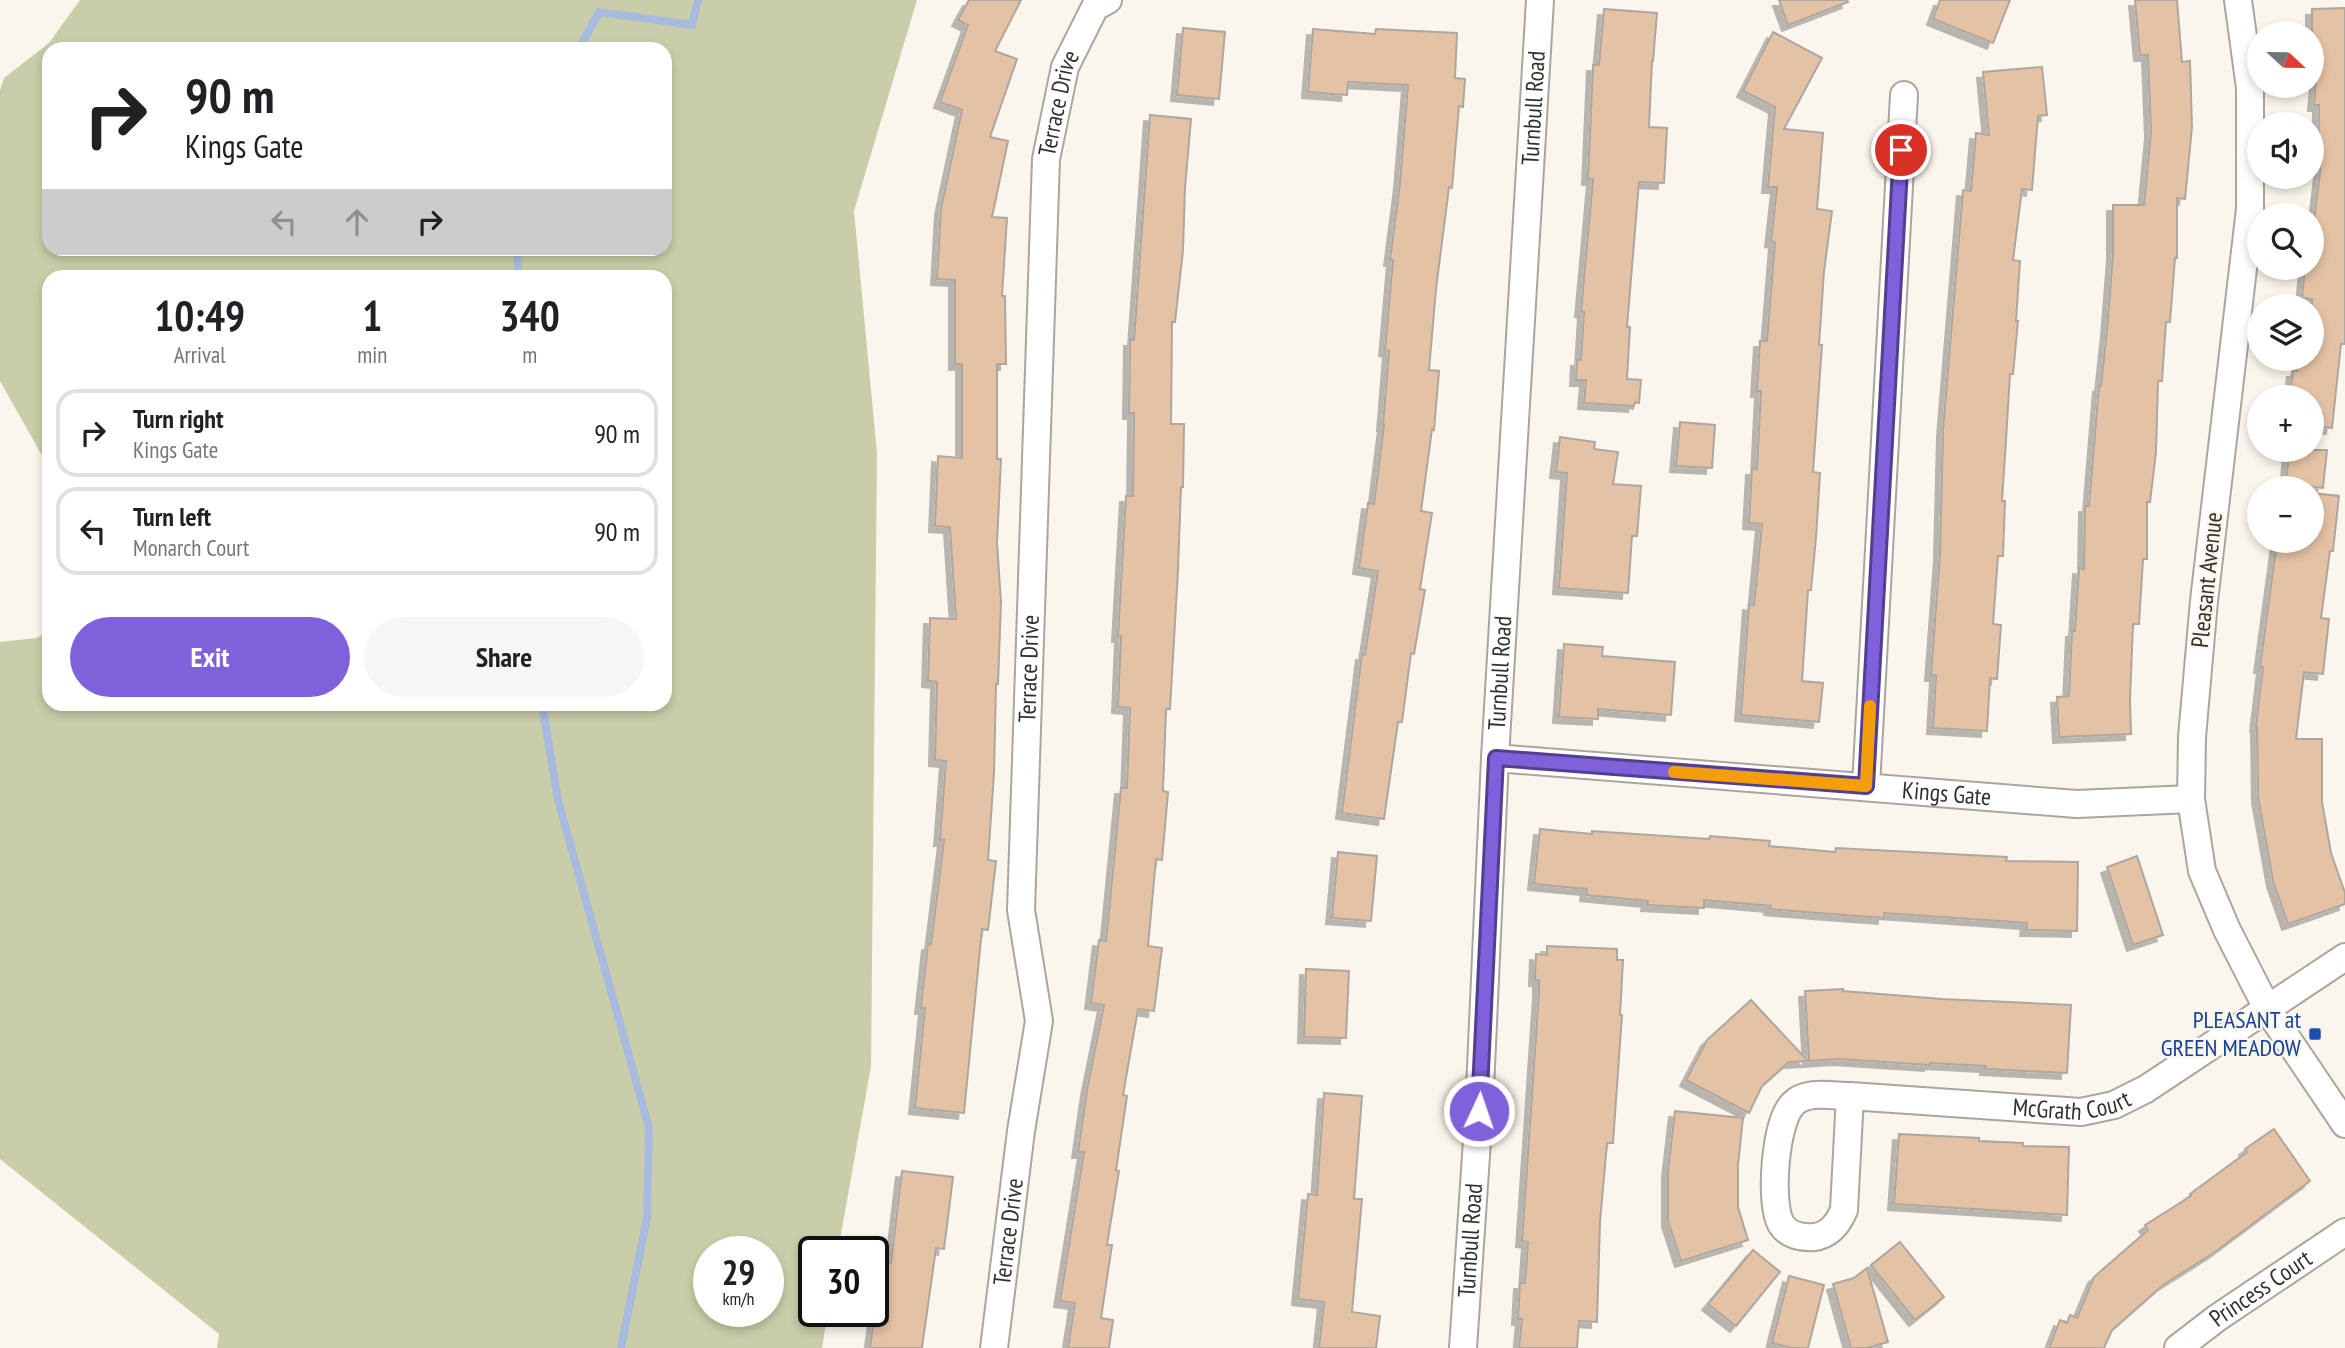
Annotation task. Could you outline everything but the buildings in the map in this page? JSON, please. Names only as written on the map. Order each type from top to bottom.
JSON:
[{"type":"street","name":"Terrace Drive","points":[[994,1348],[1020,1131],[1039,1021],[1021,910],[1046,159],[1065,67],[1096,7],[1108,0]]},
{"type":"street","name":"Turnbull Road","points":[[1462,1348],[1479,1111],[1496,758],[1540,0]]},
{"type":"street","name":"Pleasant Avenue","points":[[2238,0],[2250,88],[2250,209],[2204,601],[2192,737],[2191,799],[2202,872],[2227,930],[2268,1010],[2345,1124]]},
{"type":"street","points":[[1866,786],[1905,95]]},
{"type":"street","name":"Kings Gate","points":[[1496,758],[2077,804],[2191,799]]},
{"type":"street","name":"McGrath Court","points":[[1850,1096],[1844,1210],[1838,1224],[1824,1236],[1808,1238],[1790,1234],[1780,1222],[1776,1204],[1777,1141],[1783,1119],[1793,1103],[1809,1095],[1850,1096],[2081,1112],[2113,1105],[2146,1089],[2345,957]]},
{"type":"street","name":"Princess Court","points":[[2178,1348],[2217,1318],[2345,1232]]},
{"type":"green space","points":[[80,0],[917,0],[854,211],[877,453],[871,1066],[841,1236],[798,1236],[798,1327],[825,1327],[822,1348],[217,1348],[219,1334],[0,1159],[0,642],[42,635],[42,711],[672,711],[672,270],[42,270],[42,456],[0,381],[0,90],[4,78],[42,48],[42,256],[672,256],[672,42],[50,42]]},
{"type":"waterway","points":[[583,42],[599,12],[692,25],[698,0]]},
{"type":"waterway","points":[[517,256],[518,270]]},
{"type":"waterway","points":[[543,711],[558,800],[649,1128],[647,1218],[621,1348]]},
{"type":"slow traffic","points":[[1674,772],[1866,786],[1870,706]]},
{"type":"place","name":"PLEASANT at GREEN MEADOW","points":[[2315,1034]]},
{"type":"route","points":[[1479,1111],[1496,758],[1866,786],[1901,150]]}]
